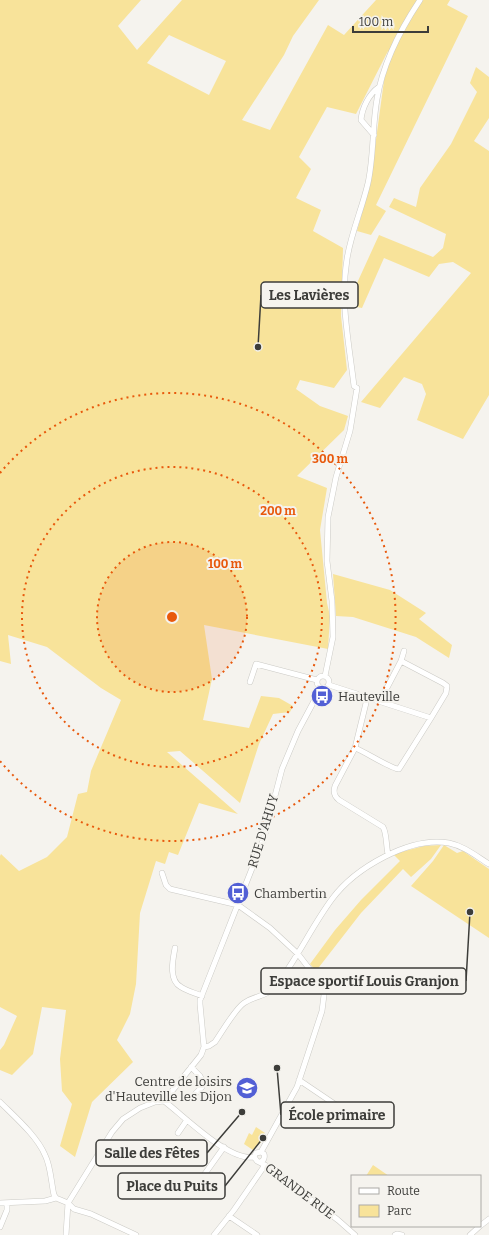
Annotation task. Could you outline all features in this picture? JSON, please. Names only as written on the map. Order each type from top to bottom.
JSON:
[{"type":"street","points":[[329,685],[328,679],[325,676],[333,637],[332,601],[327,561],[328,517],[336,477],[350,431],[357,388],[354,386],[344,310],[344,283],[347,259],[354,228],[368,183],[374,135],[376,100],[386,62],[409,16],[420,0]]},
{"type":"street","points":[[374,135],[361,120],[369,96],[379,87]]},
{"type":"street","points":[[380,701],[401,661],[404,651]]},
{"type":"street","points":[[355,748],[375,757],[393,769],[399,769],[446,693],[447,687],[443,683],[401,661]]},
{"type":"street","points":[[250,682],[256,664],[317,680]]},
{"type":"street","points":[[317,680],[320,677],[325,676]]},
{"type":"street","points":[[317,680],[317,685],[321,688],[325,688],[329,685],[357,694],[365,699],[380,701],[431,718]]},
{"type":"street","name":"RUE D'AHUY","points":[[204,1047],[200,1004],[202,996],[264,838],[282,769],[298,731],[321,688]]},
{"type":"street","points":[[365,699],[365,709],[355,748],[335,786],[334,793],[339,800],[383,827],[385,831],[388,854]]},
{"type":"street","points":[[66,1235],[68,1203],[112,1132],[123,1119],[140,1108],[164,1100],[201,1055],[204,1047],[215,1042],[244,1002],[264,995],[272,989],[298,954],[334,897],[357,874],[388,854],[431,843],[448,843],[459,846],[489,864]]},
{"type":"street","points":[[162,873],[166,885],[170,889],[238,905],[270,928],[298,954],[322,987],[324,995],[320,1018],[299,1080],[293,1094],[261,1152],[256,1153],[254,1157]]},
{"type":"street","points":[[175,948],[172,971],[177,984],[183,989],[202,996]]},
{"type":"street","points":[[191,1067],[200,1076],[203,1082],[202,1087],[195,1094]]},
{"type":"street","points":[[299,1080],[337,1105],[347,1116]]},
{"type":"street","name":"GRANDE RUE","points":[[164,1100],[207,1137],[242,1156],[254,1157],[257,1161],[262,1163],[338,1220],[355,1235]]},
{"type":"street","points":[[0,1102],[31,1135],[45,1154],[54,1195],[56,1198]]},
{"type":"street","points":[[178,1133],[187,1120]]},
{"type":"street","points":[[194,1189],[224,1147]]},
{"type":"street","points":[[214,1235],[229,1216],[262,1163],[264,1154],[261,1152]]},
{"type":"street","points":[[0,1203],[44,1201],[56,1198],[68,1203],[74,1209],[91,1214],[136,1235]]},
{"type":"street","points":[[0,1226],[7,1210],[7,1203]]},
{"type":"street","points":[[229,1216],[257,1235]]},
{"type":"street","points":[[470,1235],[479,1227]]},
{"type":"street","points":[[395,1235],[402,1235]]},
{"type":"green space","points":[[0,0],[141,0],[118,26],[137,50],[182,0],[319,0],[293,36],[284,55],[242,120],[270,130],[328,25],[344,35],[376,0],[450,0],[447,5],[468,16],[376,205],[386,211],[371,235],[357,231],[370,184],[388,51],[356,114],[327,107],[299,157],[311,169],[296,198],[321,210],[313,231],[343,248],[341,316],[347,370],[334,388],[300,380],[296,389],[320,406],[348,416],[344,430],[297,476],[327,488],[320,530],[327,603],[330,616],[328,649],[204,625],[212,679],[203,720],[249,728],[261,696],[279,698],[293,706],[290,712],[273,714],[259,744],[240,803],[180,751],[167,752],[238,814],[199,803],[178,855],[169,852],[165,864],[156,861],[140,913],[136,984],[130,1014],[117,1040],[133,1062],[92,1102],[75,1157],[60,1146],[72,1104],[62,1091],[60,1059],[66,1010],[42,1007],[33,1054],[12,1075],[0,1070],[0,1050],[4,1045],[17,1016],[0,1007],[0,856],[1,854],[19,871],[47,857],[67,837],[78,794],[87,792],[91,771],[121,700],[101,688],[47,647],[8,635],[11,664],[0,661]],"holes":[[[169,35],[226,61],[209,95],[147,63]]]},
{"type":"green space","points":[[476,67],[489,77],[489,118],[474,141],[489,151],[489,395],[463,439],[417,420],[426,394],[422,384],[404,377],[380,408],[361,402],[471,273],[453,262],[439,264],[429,277],[384,258],[362,308],[347,305],[379,235],[433,257],[443,248],[446,234],[389,207],[394,198],[416,207],[420,188],[451,144],[477,92],[470,83]]},
{"type":"green space","points":[[333,574],[390,590],[426,613],[419,619],[452,645],[449,658],[416,637],[353,617],[336,616]]},
{"type":"green space","points":[[441,845],[431,859],[411,877],[403,869],[361,913],[316,971],[310,964],[335,930],[361,900],[400,861],[393,854],[424,846]]},
{"type":"green space","points":[[444,845],[457,853],[463,851],[489,869],[489,938],[411,886],[433,861]]},
{"type":"green space","points":[[256,1127],[265,1133],[262,1138],[263,1140],[253,1150],[244,1144],[249,1133],[252,1135]]},
{"type":"green space","points":[[373,1165],[388,1175],[367,1175]]},
{"type":"place","name":"Les Lavières","points":[[258,347]]},
{"type":"place","name":"Hauteville","points":[[322,696]]},
{"type":"place","name":"Chambertin","points":[[238,893]]},
{"type":"place","name":"Espace sportif Louis Granjon","points":[[470,912]]},
{"type":"place","name":"École primaire","points":[[277,1068]]},
{"type":"place","name":"Centre de loisirs d'Hauteville les Dijon","points":[[247,1088]]},
{"type":"place","name":"Salle des Fêtes","points":[[242,1112]]},
{"type":"place","name":"Place du Puits","points":[[263,1138]]}]
